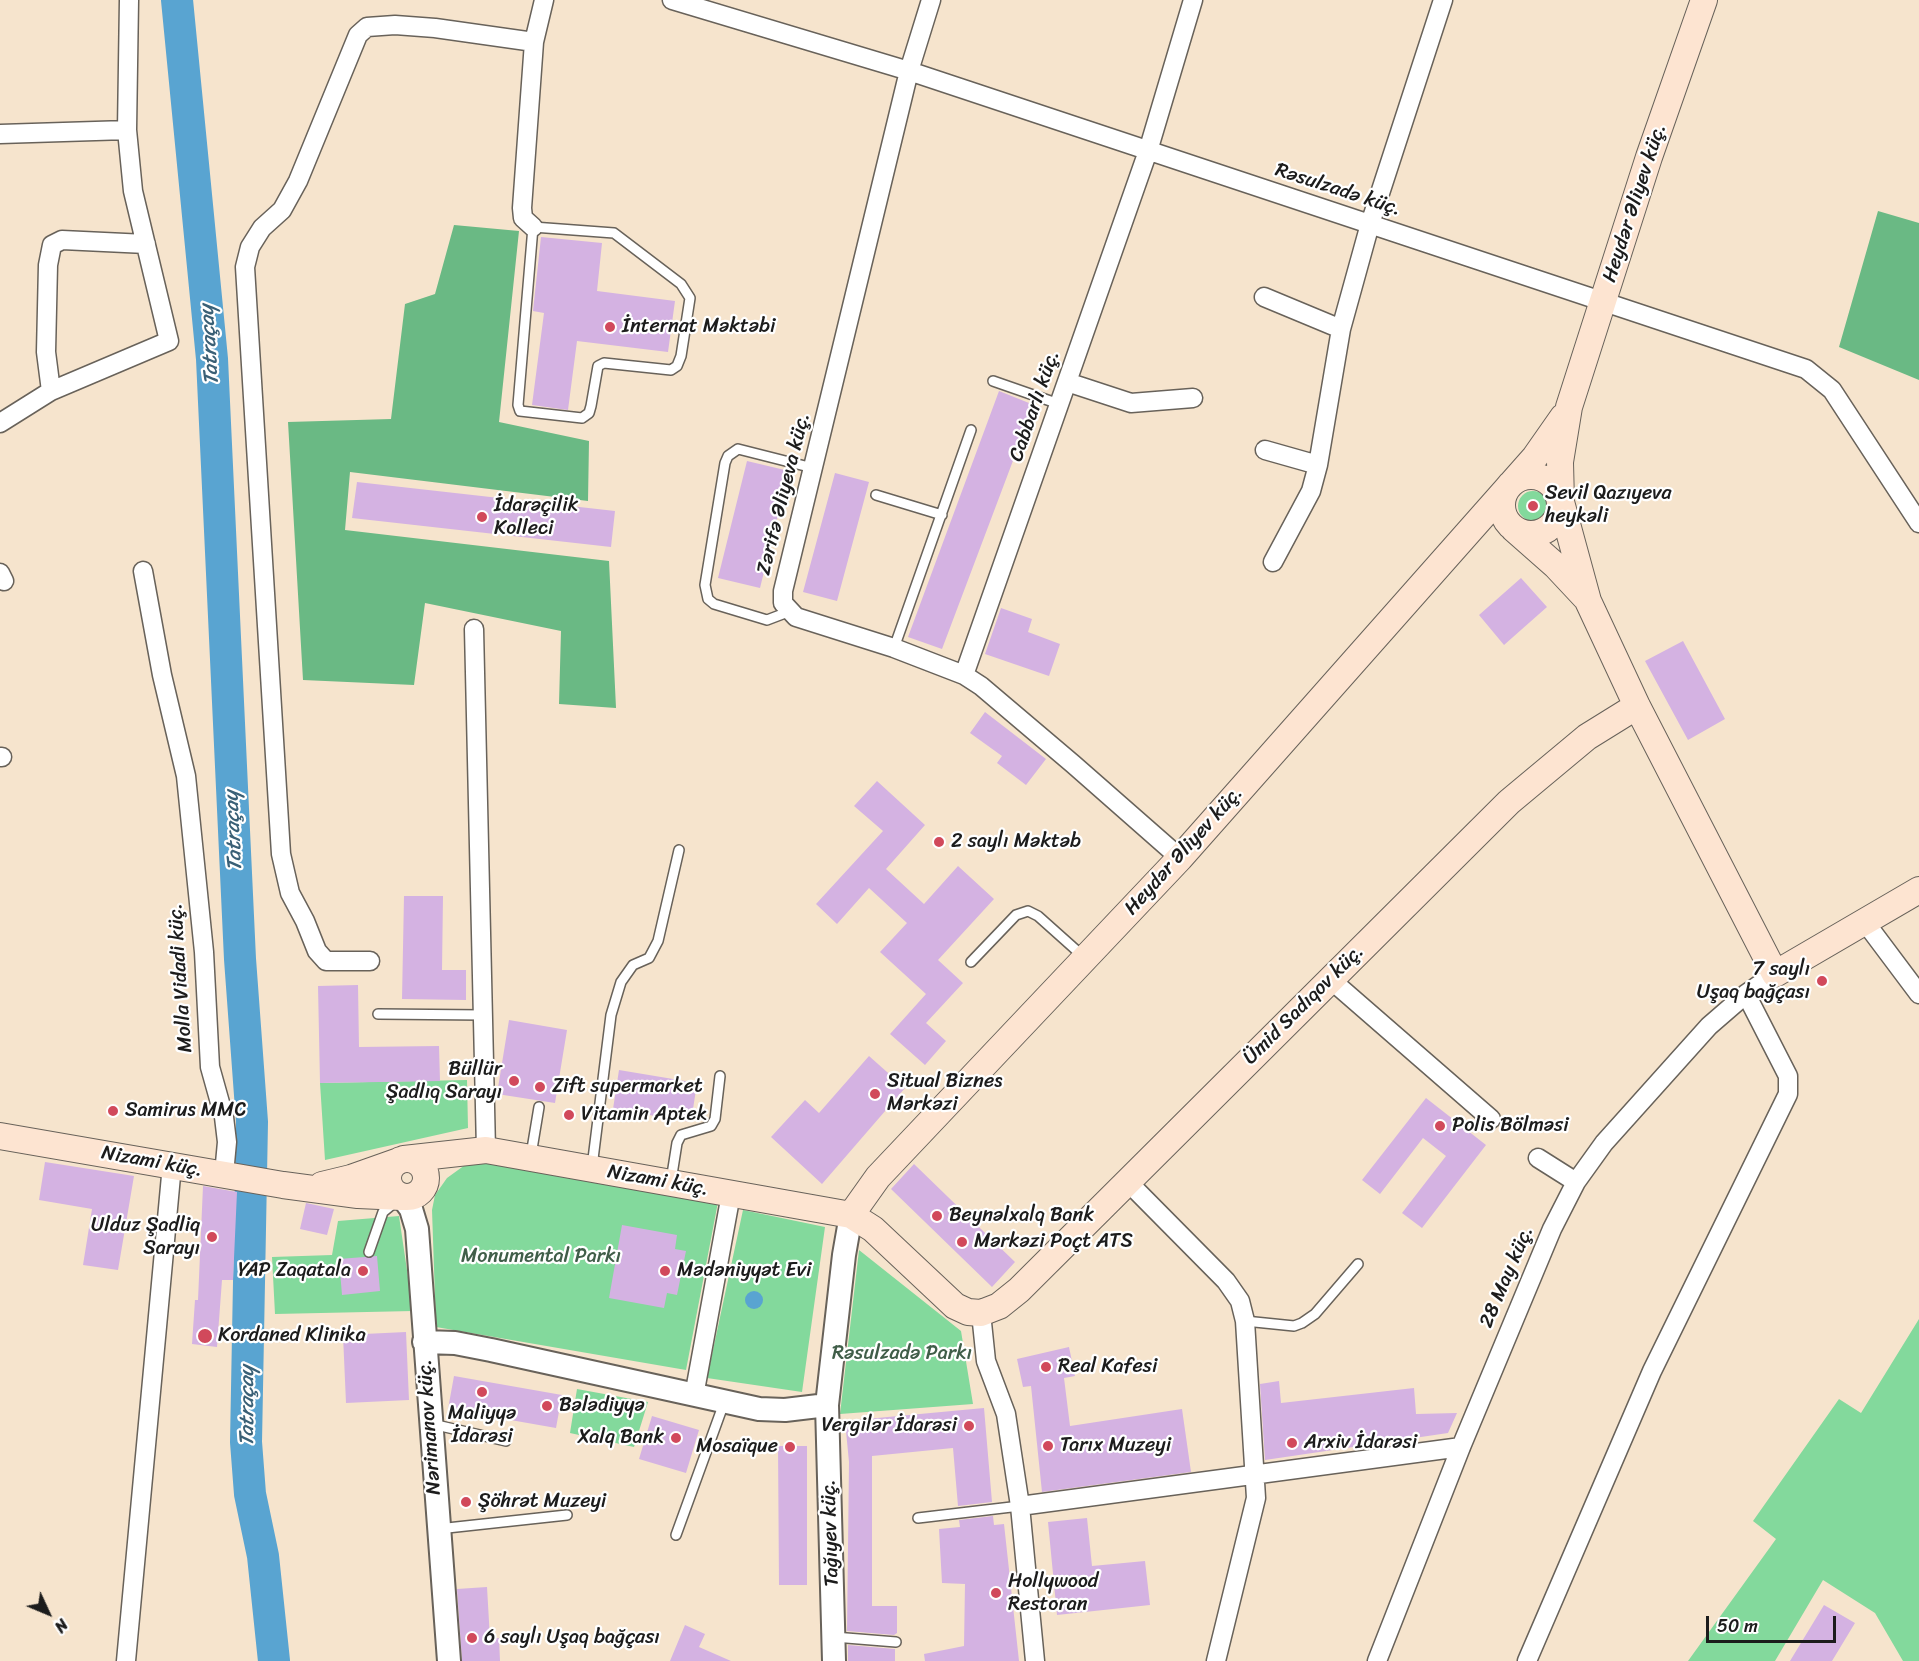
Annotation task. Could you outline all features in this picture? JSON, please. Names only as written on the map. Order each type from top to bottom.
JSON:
[{"type":"main road","name":"Heydər Əliyev küç.","points":[[851,1215],[878,1177],[1180,858],[1513,483],[1551,436],[1569,406],[1704,0]]},
{"type":"main road","points":[[1514,528],[1530,534],[1546,530],[1557,518],[1561,502],[1560,462],[1569,406]]},
{"type":"main road","points":[[1588,601],[1556,566],[1508,523],[1502,507],[1505,491],[1525,476],[1541,477],[1555,486],[1588,601],[1637,706],[1775,974],[1919,890]]},
{"type":"main road","name":"Ümid Sadıqov küç.","points":[[981,1313],[999,1306],[1019,1290],[1509,802],[1587,737],[1637,706]]},
{"type":"main road","name":"Nizami küç.","points":[[0,1136],[304,1187],[358,1195],[402,1197]]},
{"type":"main road","points":[[425,1186],[426,1174],[421,1164],[402,1160],[391,1167],[388,1177],[390,1188],[402,1197],[414,1197],[425,1186],[446,1163],[475,1150]]},
{"type":"main road","name":"Nizami küç.","points":[[304,1187],[351,1178],[402,1160],[475,1150],[851,1215]]},
{"type":"main road","points":[[851,1215],[873,1229],[955,1306],[968,1312],[981,1313]]},
{"type":"street","points":[[0,423],[51,391],[169,341],[133,191],[127,130],[129,0]]},
{"type":"street","points":[[533,227],[523,218],[522,208],[534,42],[544,0]]},
{"type":"street","name":"Rəsulzadə küç.","points":[[672,0],[909,71],[1806,369],[1832,390],[1919,523]]},
{"type":"street","name":"Zərifə Əliyeva küç.","points":[[788,612],[783,603],[783,591],[909,71],[931,0]]},
{"type":"street","name":"Cabbarlı küç.","points":[[964,675],[1148,151],[1193,0]]},
{"type":"street","points":[[1273,562],[1311,491],[1318,465],[1341,329],[1370,224],[1443,0]]},
{"type":"street","points":[[370,961],[326,961],[317,951],[290,893],[281,854],[245,267],[250,247],[262,228],[282,210],[298,181],[358,35],[367,27],[394,25],[425,27],[534,42]]},
{"type":"street","points":[[0,134],[127,130]]},
{"type":"street","points":[[51,391],[46,352],[48,265],[52,245],[62,240],[146,244]]},
{"type":"street","points":[[1264,297],[1341,329]]},
{"type":"street","points":[[1067,382],[1131,403],[1193,398]]},
{"type":"street","points":[[1265,450],[1318,465]]},
{"type":"street","name":"Molla Vidadi küç.","points":[[143,572],[162,675],[186,776],[204,952],[210,1066],[224,1117],[227,1142],[224,1174]]},
{"type":"street","points":[[788,612],[796,617],[894,648],[964,675],[981,686],[1180,858]]},
{"type":"street","points":[[474,629],[483,1016],[475,1150]]},
{"type":"street","points":[[1865,922],[1919,994]]},
{"type":"street","name":"28 May küç.","points":[[1377,1661],[1461,1447],[1552,1229],[1576,1182],[1604,1143],[1665,1072],[1709,1026],[1746,994],[1775,974]]},
{"type":"street","points":[[1330,979],[1491,1119]]},
{"type":"street","points":[[1527,1661],[1652,1371],[1788,1094],[1788,1076],[1746,994]]},
{"type":"street","points":[[1538,1158],[1576,1182]]},
{"type":"street","points":[[126,1661],[172,1165]]},
{"type":"street","points":[[1127,1181],[1226,1281],[1240,1301],[1245,1321],[1256,1475],[1251,1527],[1216,1661]]},
{"type":"street","points":[[694,1396],[731,1194]]},
{"type":"street","name":"Nərimanov küç.","points":[[402,1197],[415,1220],[449,1661]]},
{"type":"street","name":"Tağıyev küç.","points":[[834,1661],[827,1405],[844,1255],[851,1215]]},
{"type":"street","points":[[981,1313],[986,1361],[1006,1414],[1020,1506],[1035,1661]]},
{"type":"street","points":[[424,1342],[455,1343],[491,1350],[724,1403],[767,1410],[827,1405]]},
{"type":"street","points":[[1020,1506],[1461,1447]]},
{"type":"lane","points":[[533,227],[614,233],[681,284],[690,298],[681,356],[677,366],[671,370],[604,363],[598,366],[589,413],[582,418],[520,411],[518,405],[533,227]]},
{"type":"lane","points":[[993,381],[1059,404]]},
{"type":"lane","points":[[894,648],[971,430]]},
{"type":"lane","points":[[788,612],[767,620],[714,604],[708,599],[705,585],[725,463],[728,456],[738,449],[813,468]]},
{"type":"lane","points":[[876,495],[942,514]]},
{"type":"lane","points":[[592,1169],[611,1015],[621,982],[633,965],[649,958],[658,941],[679,850]]},
{"type":"lane","points":[[971,962],[1016,915],[1028,911],[1038,916],[1086,959]]},
{"type":"lane","points":[[378,1014],[483,1016]]},
{"type":"lane","points":[[671,1184],[677,1143],[681,1135],[711,1126],[715,1119],[720,1076]]},
{"type":"lane","points":[[530,1158],[539,1107]]},
{"type":"lane","points":[[369,1252],[383,1212],[402,1197]]},
{"type":"lane","points":[[1245,1321],[1294,1326],[1302,1323],[1315,1314],[1358,1264]]},
{"type":"lane","points":[[676,1535],[724,1403]]},
{"type":"lane","points":[[430,1424],[506,1441]]},
{"type":"lane","points":[[918,1518],[1020,1506]]},
{"type":"lane","points":[[438,1529],[567,1515]]},
{"type":"lane","points":[[834,1637],[896,1641]]},
{"type":"green space","points":[[1878,211],[1919,223],[1919,380],[1839,347]]},
{"type":"green space","points":[[454,225],[519,231],[499,422],[589,441],[588,501],[350,472],[345,530],[609,561],[616,708],[559,704],[561,631],[425,603],[414,685],[303,680],[288,422],[391,419],[405,304],[435,294]]},
{"type":"green space","points":[[1533,491],[1539,492],[1547,500],[1547,512],[1539,520],[1533,521],[1527,520],[1519,512],[1518,506],[1519,500],[1527,492]]},
{"type":"green space","points":[[467,1080],[468,1128],[325,1160],[320,1083]]},
{"type":"green space","name":"Monumental Parkı","points":[[483,1160],[718,1202],[686,1370],[436,1327],[432,1210],[435,1195],[447,1178],[465,1165]]},
{"type":"green space","points":[[743,1210],[825,1227],[802,1392],[707,1378]]},
{"type":"green space","points":[[399,1216],[413,1311],[275,1314],[272,1257],[332,1255],[338,1221]]},
{"type":"green space","name":"Rəsulzadə Parkı","points":[[859,1250],[961,1331],[973,1404],[840,1414]]},
{"type":"green space","points":[[1919,1319],[1919,1661],[1903,1661],[1875,1613],[1823,1580],[1775,1661],[1688,1661],[1776,1539],[1753,1521],[1839,1399],[1861,1413]]},
{"type":"green space","points":[[577,1389],[648,1402],[634,1447],[570,1433]]},
{"type":"water","points":[[750,1291],[758,1291],[763,1296],[761,1307],[750,1309],[745,1304],[745,1296]]},
{"type":"building","points":[[541,237],[602,243],[597,291],[675,301],[668,352],[577,341],[568,410],[532,405],[544,313],[533,311]]},
{"type":"building","points":[[999,391],[1034,405],[942,649],[908,637]]},
{"type":"building","points":[[747,461],[789,471],[760,588],[718,578]]},
{"type":"building","points":[[835,473],[869,482],[837,601],[803,592]]},
{"type":"building","points":[[357,482],[615,511],[611,547],[352,518]]},
{"type":"building","points":[[1521,578],[1547,607],[1504,645],[1479,615]]},
{"type":"building","points":[[1001,608],[1032,619],[1028,632],[1060,644],[1049,676],[985,654]]},
{"type":"building","points":[[1683,641],[1725,719],[1688,740],[1645,661]]},
{"type":"building","points":[[985,712],[1046,759],[1026,785],[997,763],[1002,756],[970,733]]},
{"type":"building","points":[[877,781],[925,825],[886,869],[924,904],[958,866],[994,899],[938,960],[963,983],[926,1023],[946,1041],[925,1065],[890,1034],[926,994],[880,952],[907,923],[869,888],[837,924],[816,904],[883,831],[854,806]]},
{"type":"building","points":[[404,896],[443,896],[442,970],[466,970],[466,1000],[402,999]]},
{"type":"building","points":[[358,985],[359,1047],[439,1046],[440,1081],[320,1083],[318,986]]},
{"type":"building","points":[[509,1020],[567,1030],[555,1103],[497,1094]]},
{"type":"building","points":[[869,1056],[905,1088],[822,1184],[771,1137],[805,1100],[819,1113]]},
{"type":"building","points":[[619,1070],[697,1083],[691,1122],[613,1109]]},
{"type":"building","points":[[1426,1098],[1486,1145],[1422,1228],[1402,1213],[1446,1156],[1423,1138],[1380,1194],[1362,1180]]},
{"type":"building","points":[[45,1162],[134,1176],[118,1270],[83,1265],[92,1209],[39,1200]]},
{"type":"building","points":[[914,1164],[1015,1262],[992,1287],[891,1189]]},
{"type":"building","points":[[203,1186],[237,1192],[233,1280],[222,1280],[217,1347],[192,1344],[195,1300],[198,1300]]},
{"type":"building","points":[[306,1203],[334,1209],[327,1235],[300,1229]]},
{"type":"building","points":[[622,1225],[677,1235],[675,1249],[686,1251],[677,1295],[667,1293],[664,1308],[609,1298]]},
{"type":"building","points":[[377,1256],[380,1291],[342,1295],[339,1259]]},
{"type":"building","points":[[406,1332],[409,1400],[346,1403],[343,1335]]},
{"type":"building","points":[[1069,1347],[1075,1376],[1064,1378],[1070,1426],[1182,1409],[1191,1472],[1042,1492],[1031,1386],[1023,1387],[1017,1359]]},
{"type":"building","points":[[454,1376],[562,1395],[556,1428],[448,1409]]},
{"type":"building","points":[[1279,1381],[1281,1403],[1414,1388],[1416,1414],[1457,1413],[1448,1433],[1265,1460],[1260,1384]]},
{"type":"building","points":[[984,1408],[992,1502],[958,1506],[953,1448],[872,1456],[872,1606],[897,1606],[897,1633],[894,1635],[847,1631],[849,1462],[845,1421]]},
{"type":"building","points":[[652,1416],[699,1430],[686,1473],[639,1459]]},
{"type":"building","points":[[778,1446],[807,1446],[807,1585],[779,1585]]},
{"type":"building","points":[[993,1516],[994,1525],[1004,1524],[1019,1661],[925,1661],[924,1654],[964,1646],[965,1584],[942,1583],[939,1529],[960,1527],[959,1520]]},
{"type":"building","points":[[1087,1518],[1092,1566],[1145,1561],[1150,1605],[1057,1615],[1048,1522]]},
{"type":"building","points":[[487,1587],[490,1639],[499,1638],[500,1661],[462,1661],[457,1589]]},
{"type":"building","points":[[1824,1605],[1855,1623],[1832,1661],[1790,1661]]},
{"type":"building","points":[[685,1625],[705,1634],[699,1647],[731,1661],[670,1661]]},
{"type":"building","points":[[848,1645],[895,1649],[895,1661],[848,1661]]},
{"type":"waterway","name":"Tatraçay","points":[[177,0],[212,359],[240,959],[252,1122],[246,1442],[250,1494],[263,1556],[274,1661]]},
{"type":"place","name":"İnternat Məktəbi","points":[[610,327]]},
{"type":"place","name":"Sevil Qazıyeva heykəli","points":[[1533,506]]},
{"type":"place","name":"İdarəçilik Kolleci","points":[[482,517]]},
{"type":"place","name":"2 saylı Məktəb","points":[[939,842]]},
{"type":"place","name":"7 saylı Uşaq bağçası","points":[[1822,981]]},
{"type":"place","name":"Büllür Şadlıq Sarayı","points":[[514,1081]]},
{"type":"place","name":"Zift supermarket","points":[[540,1087]]},
{"type":"place","name":"Situal Biznes Mərkəzi","points":[[875,1094]]},
{"type":"place","name":"Samirus MMC","points":[[113,1111]]},
{"type":"place","name":"Vitamin Aptek","points":[[569,1115]]},
{"type":"place","name":"Polis Bölməsi","points":[[1440,1126]]},
{"type":"place","name":"Beynəlxalq Bank","points":[[937,1216]]},
{"type":"place","name":"Ulduz Şadliq Sarayı","points":[[212,1237]]},
{"type":"place","name":"Mərkəzi Poçt ATS","points":[[962,1242]]},
{"type":"place","name":"YAP Zaqatala","points":[[363,1271]]},
{"type":"place","name":"Mədəniyyət Evi","points":[[665,1271]]},
{"type":"place","name":"Kordaned Klinika","points":[[205,1336]]},
{"type":"place","name":"Real Kafesi","points":[[1046,1367]]},
{"type":"place","name":"Maliyyə İdarəsi","points":[[482,1392]]},
{"type":"place","name":"Bələdiyyə","points":[[547,1406]]},
{"type":"place","name":"Vergilər İdarəsi","points":[[969,1426]]},
{"type":"place","name":"Xalq Bank","points":[[676,1438]]},
{"type":"place","name":"Arxiv İdarəsi","points":[[1292,1443]]},
{"type":"place","name":"Tarıx Muzeyi","points":[[1048,1446]]},
{"type":"place","name":"Mosaïque","points":[[790,1447]]},
{"type":"place","name":"Şöhrət Muzeyi","points":[[466,1502]]},
{"type":"place","name":"Hollywood Restoran","points":[[996,1593]]},
{"type":"place","name":"6 saylı Uşaq bağçası","points":[[472,1638]]}]
